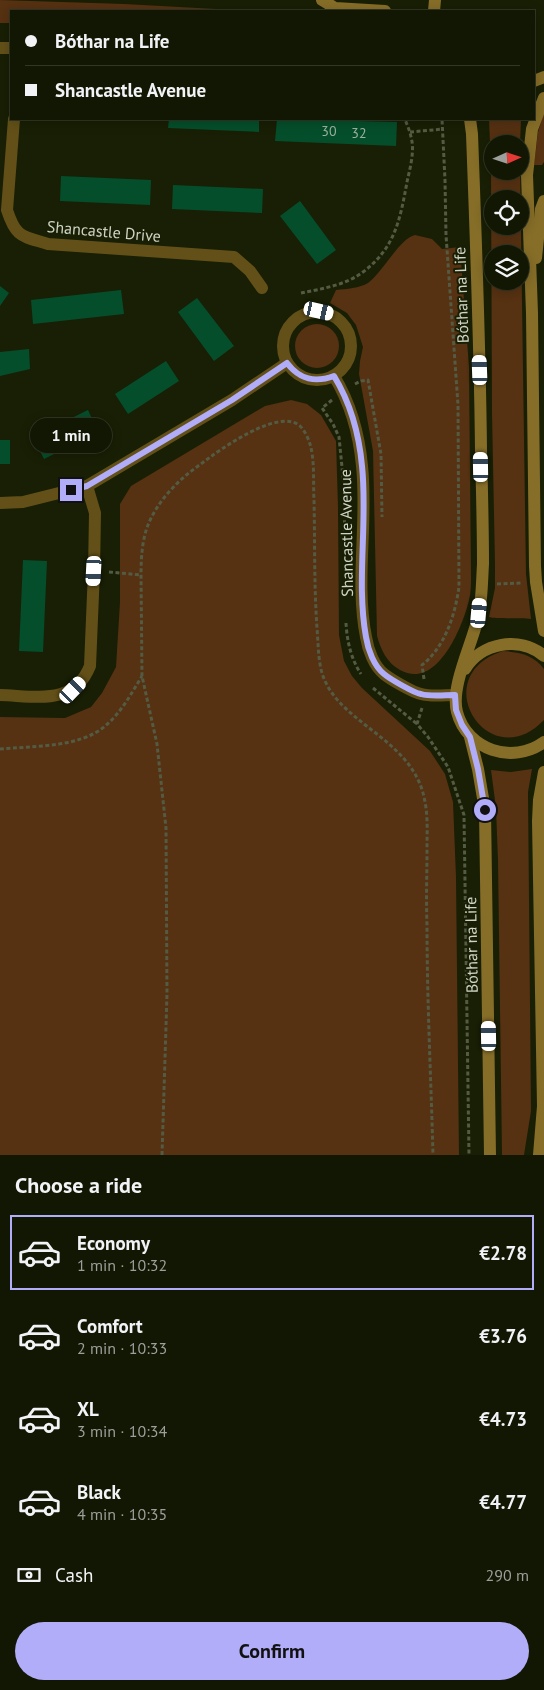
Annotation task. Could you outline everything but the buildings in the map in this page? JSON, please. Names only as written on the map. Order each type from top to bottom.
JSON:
[{"type":"street","points":[[322,0],[335,8],[369,10]]},
{"type":"street","points":[[544,98],[532,129],[527,159],[532,313],[535,566],[544,631]]},
{"type":"street","name":"Shancastle Drive","points":[[14,120],[7,210],[11,223],[20,236],[48,244],[234,256],[250,270],[262,288]]},
{"type":"street","name":"Bóthar na Life","points":[[470,120],[474,180],[480,370],[483,564],[479,613],[455,695],[456,710],[462,725],[470,737],[485,810],[490,1155]]},
{"type":"street","points":[[532,313],[541,209],[544,201]]},
{"type":"street","points":[[319,311],[339,319],[346,328],[350,338],[351,349],[345,364],[334,376],[324,380],[308,379],[294,372],[287,363],[283,353],[284,333],[298,317],[319,311]]},
{"type":"street","points":[[0,503],[23,502],[87,486],[232,400],[287,363]]},
{"type":"street","name":"Shancastle Avenue","points":[[334,376],[344,392],[352,412],[362,468],[362,602],[370,655],[383,674],[420,694],[455,695]]},
{"type":"street","points":[[0,696],[56,696],[65,694],[73,690],[87,675],[90,666],[95,513],[87,486]]},
{"type":"street","name":"Bóthar na Life","points":[[460,677],[470,662],[482,652],[496,645],[512,644],[527,646],[544,656]]},
{"type":"street","points":[[470,737],[482,746],[497,752],[513,754],[528,751],[544,742]]},
{"type":"street","points":[[539,1155],[543,1106],[538,821],[539,800],[544,772]]},
{"type":"path","points":[[301,293],[346,281],[362,273],[378,258],[390,241],[398,225],[411,165],[412,138],[405,120]]},
{"type":"path","points":[[424,677],[422,665],[434,653],[448,629],[457,604],[459,587],[458,405],[446,235],[444,129],[442,120]]},
{"type":"path","points":[[410,132],[444,129]]},
{"type":"path","points":[[162,1155],[167,994],[166,828],[157,744],[142,676],[141,559],[147,527],[157,506],[191,471],[221,449],[273,422],[288,421],[299,425],[306,433],[310,445],[314,509],[316,603],[320,663],[323,678],[335,698],[397,751],[413,770],[423,789],[427,834],[427,926],[433,1155]]},
{"type":"path","points":[[105,571],[141,575]]},
{"type":"path","points":[[494,585],[528,583]]},
{"type":"path","points":[[0,749],[73,742],[96,732],[105,727],[120,711],[142,676]]},
{"type":"path","points":[[421,714],[417,724],[448,767],[464,815],[469,1155]]},
{"type":"shaded area","points":[[0,0],[235,10],[10,10],[10,23],[0,23]]},
{"type":"shaded area","points":[[544,113],[544,162],[542,165],[534,165],[538,132]]},
{"type":"shaded area","points":[[489,120],[521,120],[520,135],[490,135]]},
{"type":"shaded area","points":[[491,180],[520,180],[520,190],[491,190]]},
{"type":"shaded area","points":[[415,235],[432,239],[442,249],[460,247],[469,367],[471,579],[466,611],[461,625],[446,653],[437,664],[426,672],[413,674],[400,670],[391,664],[377,636],[373,451],[359,374],[363,347],[356,325],[347,313],[330,303],[336,290],[357,287],[368,283],[403,242]]},
{"type":"shaded area","points":[[491,235],[521,235],[521,245],[491,245]]},
{"type":"shaded area","points":[[491,290],[522,290],[526,574],[531,619],[489,617],[495,588]]},
{"type":"shaded area","points":[[313,324],[321,324],[333,330],[339,346],[333,362],[321,368],[313,368],[301,362],[295,350],[295,342],[301,330]]},
{"type":"shaded area","points":[[291,400],[307,404],[321,415],[336,441],[339,635],[344,661],[352,676],[362,688],[430,751],[445,774],[453,802],[456,877],[459,1155],[0,1155],[0,717],[65,718],[91,707],[102,693],[116,667],[120,602],[120,504],[131,486],[265,406]]},
{"type":"shaded area","points":[[503,651],[515,652],[531,657],[544,669],[544,720],[523,735],[503,737],[486,730],[473,717],[467,699],[468,680],[480,664]]},
{"type":"shaded area","points":[[532,769],[528,792],[531,1111],[524,1155],[502,1155],[498,861],[496,808],[491,770],[511,772]]},
{"type":"route","points":[[71,490],[87,486],[232,400],[287,363],[294,372],[303,378],[324,380],[334,376],[344,392],[352,412],[362,468],[364,520],[362,602],[370,655],[383,674],[420,694],[455,695],[456,710],[462,725],[470,737],[485,810]]}]
